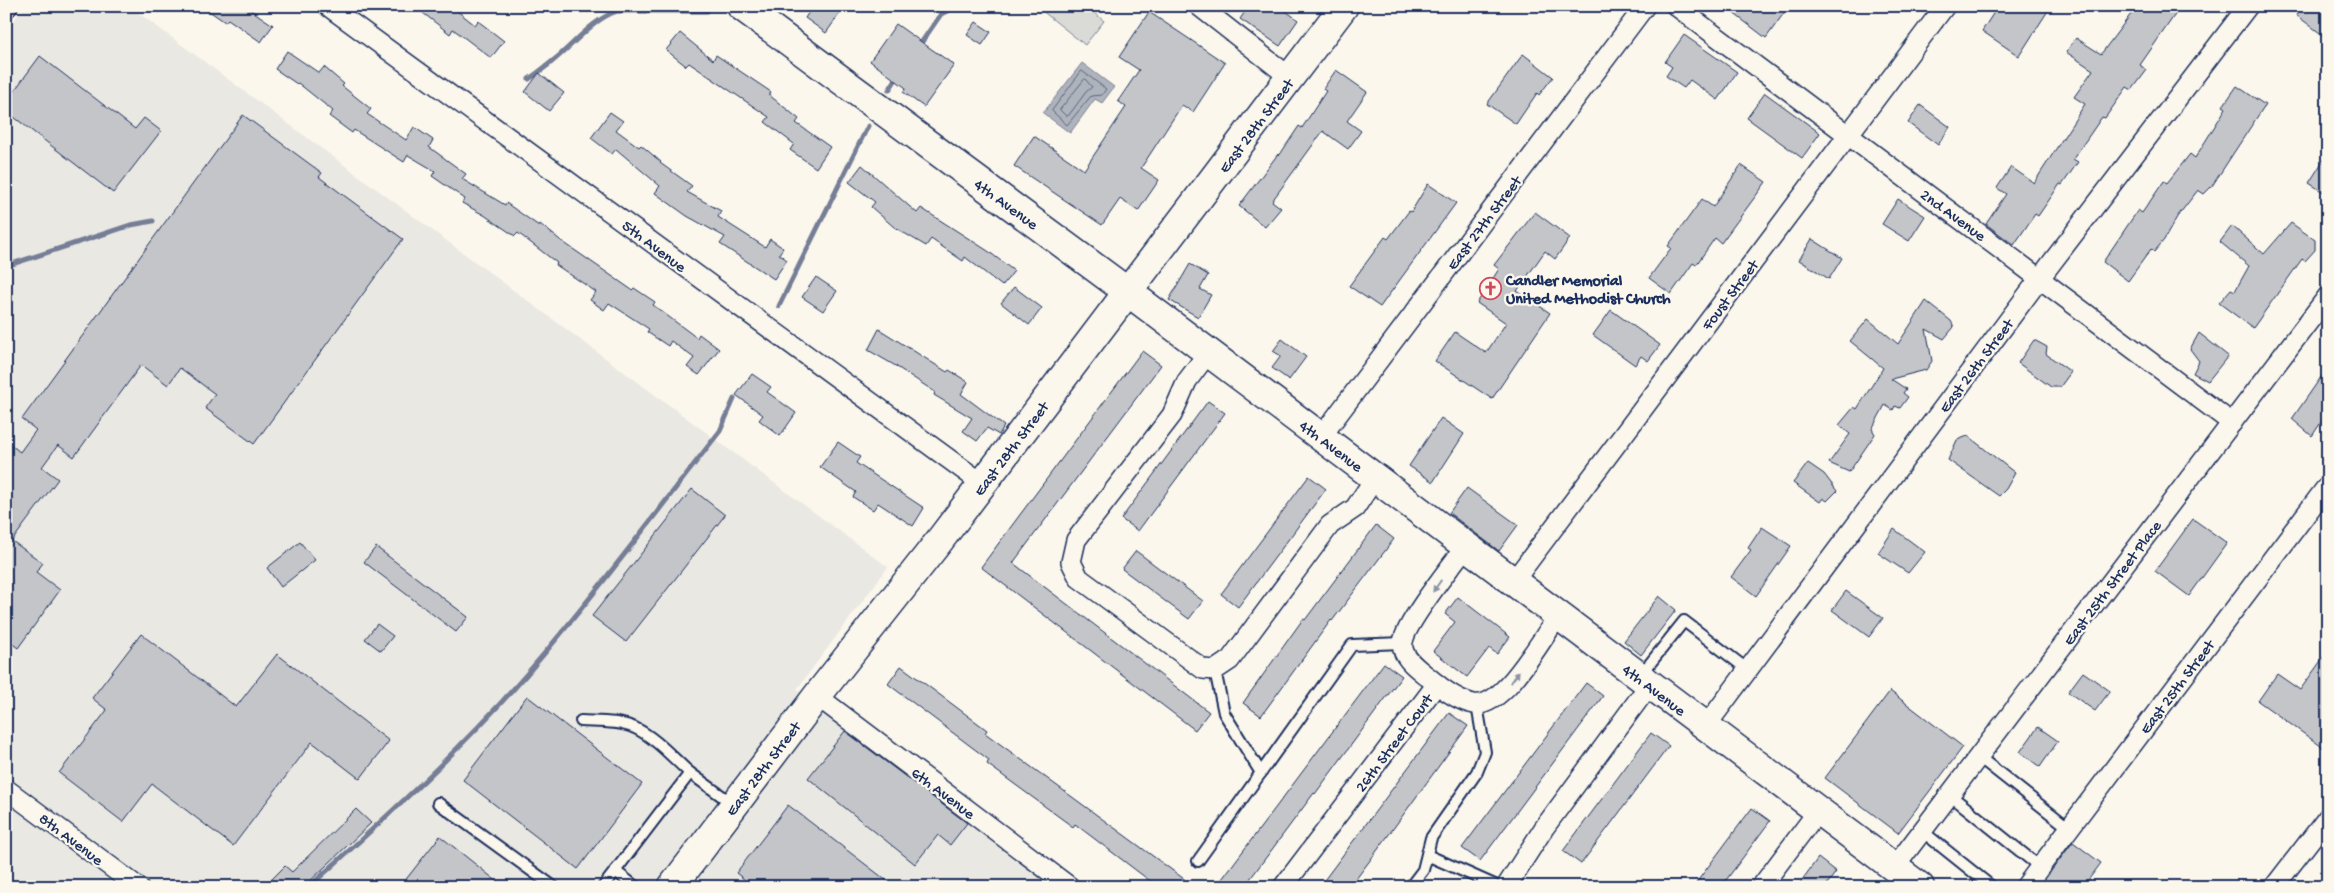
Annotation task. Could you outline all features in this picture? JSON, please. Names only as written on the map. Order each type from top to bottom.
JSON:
[{"type":"main road","name":"4th Avenue","points":[[742,6],[1128,292],[1920,887]]},
{"type":"main road","name":"East 28th Street","points":[[672,887],[817,696],[983,484],[1344,6]]},
{"type":"street","name":"5th Avenue","points":[[328,6],[490,123],[728,300],[983,484]]},
{"type":"street","points":[[1199,6],[1291,78]]},
{"type":"street","name":"East 27th Street","points":[[1321,437],[1645,6]]},
{"type":"street","name":"2nd Avenue","points":[[1676,6],[2232,423]]},
{"type":"street","name":"Foust Street","points":[[1513,582],[1945,6]]},
{"type":"street","name":"East 26th Street","points":[[1706,726],[2040,278],[2248,6]]},
{"type":"street","name":"East 25th Street Place","points":[[1894,868],[2328,296]]},
{"type":"street","points":[[1208,353],[1187,382],[1172,415],[1076,540],[1070,562],[1079,578],[1202,669],[1215,670],[1230,660],[1330,525],[1355,508],[1375,478]]},
{"type":"street","name":"East 25th Street","points":[[2026,887],[2328,486]]},
{"type":"street","points":[[1436,684],[1407,657],[1402,643],[1409,626],[1466,546]]},
{"type":"street","points":[[1477,705],[1492,700],[1507,688],[1558,616]]},
{"type":"street","points":[[1506,887],[1644,680]]},
{"type":"street","name":"26th Street Court","points":[[1283,887],[1436,684],[1463,701],[1477,705]]},
{"type":"street","name":"6th Avenue","points":[[817,696],[1070,887]]},
{"type":"street","name":"8th Avenue","points":[[6,789],[138,887]]},
{"type":"street","points":[[1761,887],[1818,811]]},
{"type":"street","points":[[2274,887],[2328,816]]},
{"type":"lane","points":[[1644,680],[1684,621],[1748,670]]},
{"type":"lane","points":[[1198,861],[1352,645],[1402,643]]},
{"type":"lane","points":[[1215,670],[1224,713],[1261,773]]},
{"type":"lane","points":[[1410,887],[1422,870],[1431,838],[1477,772],[1485,752],[1477,705]]},
{"type":"lane","points":[[581,721],[613,723],[634,728],[650,738],[690,773],[734,805]]},
{"type":"lane","points":[[1979,757],[2069,828]]},
{"type":"lane","points":[[603,887],[690,773]]},
{"type":"lane","points":[[1950,795],[2040,867]]},
{"type":"lane","points":[[438,803],[554,887]]},
{"type":"lane","points":[[1922,831],[1992,887]]},
{"type":"lane","points":[[1426,856],[1499,887]]},
{"type":"lane","points":[[615,871],[636,887]]},
{"type":"shaded area","points":[[25,6],[129,6],[888,567],[797,689],[1059,887],[6,887],[6,31]]},
{"type":"shaded area","points":[[1036,6],[1086,6],[1104,21],[1085,45]]},
{"type":"water","points":[[1082,63],[1114,87],[1102,103],[1095,99],[1070,133],[1043,113]]},
{"type":"building","points":[[202,6],[245,6],[273,25],[261,42],[228,19],[225,22]]},
{"type":"building","points":[[414,6],[451,6],[475,25],[478,21],[504,41],[491,58],[453,29],[450,34]]},
{"type":"building","points":[[813,6],[845,6],[826,33],[805,18]]},
{"type":"building","points":[[1249,6],[1279,6],[1298,20],[1280,46],[1240,19]]},
{"type":"building","points":[[1724,6],[1789,6],[1766,38]]},
{"type":"building","points":[[1998,6],[2051,6],[2019,56],[1982,31]]},
{"type":"building","points":[[2137,6],[2181,6],[2140,65],[2147,70],[2132,90],[2127,87],[2105,118],[2102,117],[2073,159],[2078,162],[2038,216],[2035,214],[2014,245],[1986,224],[2006,194],[1997,188],[2011,167],[2034,183],[2085,104],[2074,97],[2093,70],[2066,52],[2076,38],[2101,54]]},
{"type":"building","points":[[2302,6],[2328,6],[2328,39],[2296,15]]},
{"type":"building","points":[[1149,12],[1225,63],[1193,112],[1182,105],[1141,168],[1159,180],[1138,211],[1120,199],[1102,225],[1014,166],[1034,136],[1084,170],[1126,107],[1118,101],[1139,70],[1119,57]]},
{"type":"building","points":[[976,22],[991,32],[982,45],[967,35]]},
{"type":"building","points":[[896,24],[954,65],[924,107],[903,92],[906,88],[870,61]]},
{"type":"building","points":[[680,33],[713,60],[716,55],[771,92],[769,95],[799,119],[796,123],[830,147],[816,168],[790,150],[794,144],[765,122],[769,117],[689,63],[686,66],[666,50]]},
{"type":"building","points":[[1684,35],[1737,72],[1718,100],[1690,80],[1684,88],[1666,76],[1672,67],[1665,62]]},
{"type":"building","points":[[287,51],[319,73],[324,67],[344,84],[342,86],[371,109],[367,114],[406,140],[414,127],[433,140],[429,147],[466,174],[462,179],[505,205],[506,203],[539,226],[540,224],[632,290],[634,288],[655,302],[653,305],[697,338],[699,334],[719,349],[699,375],[687,367],[694,358],[671,341],[668,346],[647,332],[649,329],[609,303],[604,310],[590,300],[596,292],[556,265],[557,263],[518,233],[515,236],[462,203],[465,199],[432,176],[435,171],[408,155],[404,162],[354,130],[352,133],[329,116],[333,111],[298,83],[275,69]]},
{"type":"building","points":[[1523,54],[1553,77],[1539,95],[1537,93],[1516,124],[1487,104]]},
{"type":"building","points":[[40,56],[135,129],[144,118],[161,131],[113,193],[6,111],[6,102]]},
{"type":"building","points":[[1336,70],[1367,92],[1347,121],[1361,131],[1348,149],[1323,131],[1272,201],[1281,208],[1265,227],[1239,206],[1278,154],[1279,156],[1299,126],[1302,128],[1326,91],[1323,89]]},
{"type":"building","points":[[539,73],[564,93],[549,111],[525,92]]},
{"type":"building","points":[[2237,86],[2265,105],[2212,186],[2204,194],[2198,190],[2177,217],[2164,240],[2154,252],[2151,249],[2128,281],[2103,262],[2138,210],[2142,213],[2164,181],[2167,183],[2190,154],[2195,158],[2226,108],[2223,106]]},
{"type":"building","points":[[1765,93],[1820,133],[1802,158],[1747,118]]},
{"type":"building","points":[[1920,105],[1950,127],[1938,145],[1908,123]]},
{"type":"building","points":[[610,112],[623,121],[616,130],[639,147],[641,145],[660,163],[692,186],[687,192],[721,211],[718,217],[765,247],[770,239],[783,248],[779,254],[787,260],[774,279],[720,244],[725,237],[687,216],[655,193],[660,186],[616,149],[612,154],[591,138]]},
{"type":"building","points":[[243,115],[322,173],[319,177],[403,239],[254,444],[205,408],[215,394],[180,368],[168,385],[141,365],[74,457],[58,445],[42,467],[58,479],[12,541],[43,563],[36,572],[60,590],[18,648],[6,639],[6,441],[20,452],[36,430],[22,419]]},
{"type":"building","points":[[2328,153],[2328,195],[2309,183]]},
{"type":"building","points":[[862,165],[917,213],[921,208],[988,251],[1014,271],[1002,286],[965,257],[963,261],[931,239],[926,246],[894,227],[871,207],[875,202],[849,182]]},
{"type":"building","points":[[1741,165],[1766,182],[1721,243],[1715,238],[1696,265],[1693,263],[1671,294],[1649,278],[1671,248],[1668,246],[1702,199],[1713,207]]},
{"type":"building","points":[[1428,184],[1456,203],[1380,307],[1349,286],[1385,237],[1388,239],[1409,211],[1411,212]]},
{"type":"building","points":[[1898,199],[1925,216],[1909,241],[1882,224]]},
{"type":"building","points":[[1535,212],[1570,238],[1555,259],[1545,251],[1517,291],[1550,313],[1492,399],[1435,361],[1455,332],[1486,353],[1506,323],[1477,303],[1499,269],[1494,265]]},
{"type":"building","points":[[2291,223],[2315,240],[2315,250],[2305,261],[2302,259],[2253,328],[2219,303],[2231,289],[2235,291],[2249,266],[2220,242],[2232,226],[2264,254]]},
{"type":"building","points":[[1812,239],[1842,258],[1829,279],[1799,260]]},
{"type":"building","points":[[1190,264],[1208,275],[1200,289],[1211,295],[1198,317],[1169,300]]},
{"type":"building","points":[[816,277],[837,291],[823,311],[802,297]]},
{"type":"building","points":[[1014,287],[1042,308],[1029,325],[1001,303]]},
{"type":"building","points":[[1926,301],[1951,321],[1954,327],[1944,339],[1926,329],[1932,361],[1926,370],[1891,379],[1906,389],[1903,393],[1908,397],[1900,408],[1895,406],[1893,410],[1885,405],[1872,429],[1875,434],[1849,472],[1829,463],[1850,434],[1839,425],[1854,407],[1857,409],[1883,368],[1850,341],[1868,319],[1898,344]]},
{"type":"building","points":[[1611,310],[1660,345],[1648,361],[1641,356],[1635,365],[1593,335]]},
{"type":"building","points":[[879,329],[947,372],[949,370],[968,382],[961,394],[1004,426],[999,435],[987,428],[977,441],[963,431],[972,418],[934,395],[935,392],[894,365],[868,350]]},
{"type":"building","points":[[2199,333],[2228,356],[2208,381],[2193,373],[2199,361],[2190,349]]},
{"type":"building","points":[[1282,339],[1306,357],[1289,380],[1272,368],[1281,356],[1273,351]]},
{"type":"building","points":[[2034,340],[2047,347],[2046,354],[2071,372],[2060,387],[2051,387],[2018,363]]},
{"type":"building","points":[[1142,351],[1161,365],[1013,563],[1209,712],[1195,730],[981,567]]},
{"type":"building","points":[[2328,367],[2328,412],[2312,436],[2292,419]]},
{"type":"building","points":[[752,374],[771,387],[767,392],[796,413],[780,436],[759,420],[763,415],[736,395]]},
{"type":"building","points":[[1208,401],[1225,413],[1138,531],[1121,519]]},
{"type":"building","points":[[1441,418],[1464,434],[1433,482],[1409,466]]},
{"type":"building","points":[[1968,436],[2015,473],[2006,489],[1999,496],[1948,460],[1957,440]]},
{"type":"building","points":[[838,442],[860,457],[856,463],[924,508],[913,526],[878,503],[873,510],[853,497],[856,492],[820,467]]},
{"type":"building","points":[[1808,463],[1824,474],[1837,491],[1827,501],[1823,498],[1820,502],[1793,483]]},
{"type":"building","points":[[1309,476],[1326,489],[1238,607],[1221,594]]},
{"type":"building","points":[[1467,488],[1518,525],[1499,551],[1449,513]]},
{"type":"building","points":[[692,489],[725,515],[626,642],[592,616]]},
{"type":"building","points":[[2193,519],[2227,543],[2189,596],[2155,571]]},
{"type":"building","points":[[1376,525],[1394,539],[1331,620],[1261,716],[1243,703],[1303,619],[1305,620]]},
{"type":"building","points":[[1762,527],[1791,546],[1756,596],[1731,577],[1751,550],[1748,548]]},
{"type":"building","points":[[1894,529],[1925,552],[1908,573],[1878,553]]},
{"type":"building","points":[[300,542],[315,560],[281,587],[267,568]]},
{"type":"building","points":[[376,547],[468,617],[456,632],[364,562]]},
{"type":"building","points":[[1136,551],[1203,601],[1189,619],[1122,569]]},
{"type":"building","points":[[1846,591],[1883,618],[1869,637],[1832,610]]},
{"type":"building","points":[[1659,596],[1676,610],[1641,655],[1624,641]]},
{"type":"building","points":[[1458,597],[1510,637],[1497,654],[1489,648],[1467,677],[1433,651],[1455,622],[1445,614]]},
{"type":"building","points":[[377,624],[393,636],[381,651],[365,639]]},
{"type":"building","points":[[141,634],[236,707],[277,654],[389,741],[360,779],[312,742],[233,846],[152,784],[123,822],[59,773],[107,710],[92,698]]},
{"type":"building","points":[[2328,651],[2328,751],[2258,701],[2277,674],[2300,690]]},
{"type":"building","points":[[1384,663],[1402,676],[1315,794],[1244,887],[1216,887]]},
{"type":"building","points":[[901,666],[987,730],[985,733],[1195,887],[1158,887],[1075,824],[1073,827],[987,764],[989,760],[888,684]]},
{"type":"building","points":[[2083,672],[2110,691],[2095,711],[2068,692]]},
{"type":"building","points":[[1586,683],[1603,696],[1480,861],[1462,848]]},
{"type":"building","points":[[1890,691],[1963,747],[1898,833],[1825,778]]},
{"type":"building","points":[[527,696],[642,784],[578,869],[463,780]]},
{"type":"building","points":[[1449,713],[1468,726],[1371,859],[1350,887],[1319,887]]},
{"type":"building","points":[[2038,727],[2058,741],[2040,767],[2020,752]]},
{"type":"building","points":[[845,731],[967,823],[950,845],[938,835],[915,864],[808,778]]},
{"type":"building","points":[[1651,733],[1669,746],[1581,864],[1563,851]]},
{"type":"building","points":[[788,805],[895,887],[754,887],[736,873]]},
{"type":"building","points":[[1752,808],[1770,821],[1721,887],[1693,887]]},
{"type":"building","points":[[356,809],[371,823],[306,885],[307,887],[277,887],[271,880],[285,866],[292,872]]},
{"type":"building","points":[[440,836],[504,887],[400,887]]},
{"type":"building","points":[[2073,842],[2101,863],[2083,887],[2039,887]]},
{"type":"building","points":[[1818,858],[1836,872],[1825,887],[1797,887]]},
{"type":"waterway","points":[[919,46],[941,14],[957,6]]},
{"type":"waterway","points":[[529,79],[551,63],[592,26],[617,11],[707,11]]},
{"type":"waterway","points":[[889,90],[898,76]]},
{"type":"waterway","points":[[779,306],[868,126]]},
{"type":"waterway","points":[[6,266],[131,225],[153,221]]},
{"type":"waterway","points":[[309,887],[448,758],[526,675],[600,585],[720,431],[734,399]]},
{"type":"place","name":"Candler Memorial United Methodist Church","points":[[1490,288]]}]
